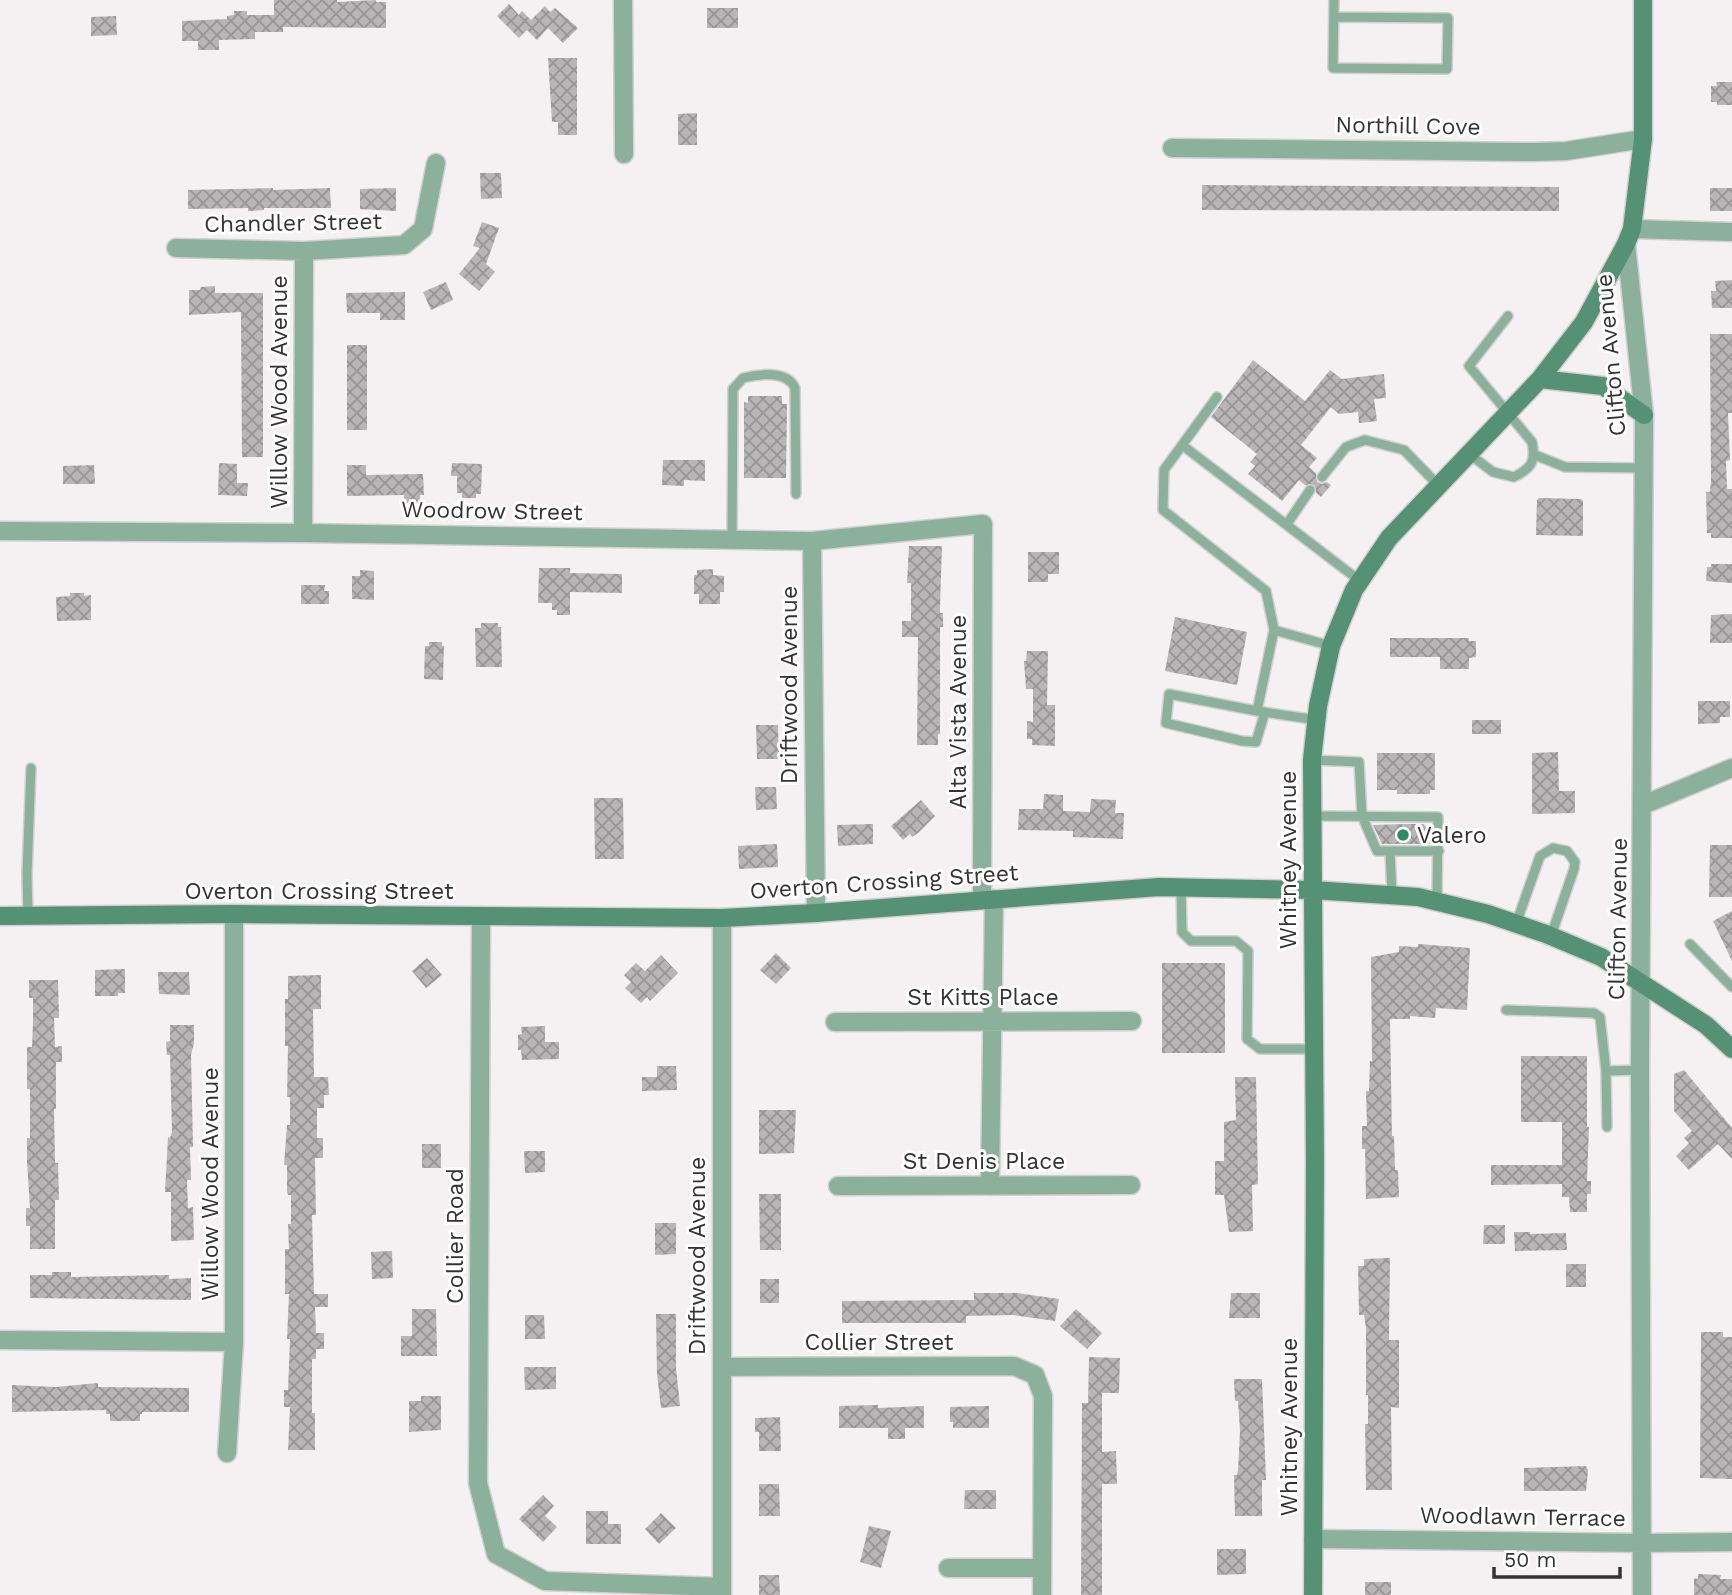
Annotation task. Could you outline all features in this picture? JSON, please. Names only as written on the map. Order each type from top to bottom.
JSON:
[{"type":"main road","name":"Clifton Avenue","points":[[1629,237],[1643,139],[1643,0]]},
{"type":"main road","name":"Whitney Avenue","points":[[1313,1595],[1312,760],[1331,646],[1360,581],[1389,538],[1540,379],[1584,322],[1629,237]]},
{"type":"main road","points":[[1540,379],[1603,386],[1644,415]]},
{"type":"main road","name":"Overton Crossing Street","points":[[0,916],[234,914],[722,918],[1181,887],[1392,895],[1437,901],[1516,924],[1601,957],[1706,1025],[1732,1049]]},
{"type":"street","points":[[623,0],[624,154]]},
{"type":"street","name":"Northill Cove","points":[[1172,148],[1533,152],[1566,151],[1643,139]]},
{"type":"street","name":"Chandler Street","points":[[176,248],[304,251],[404,245],[423,229],[436,163]]},
{"type":"street","points":[[1629,237],[1732,232]]},
{"type":"street","name":"Clifton Avenue","points":[[1629,237],[1644,415],[1640,1070],[1642,1595]]},
{"type":"street","name":"Willow Wood Avenue","points":[[303,533],[304,251]]},
{"type":"street","name":"Woodrow Street","points":[[0,531],[812,541],[983,524]]},
{"type":"street","name":"Alta Vista Avenue","points":[[983,524],[992,1022],[990,1186]]},
{"type":"street","name":"Driftwood Avenue","points":[[812,541],[816,913]]},
{"type":"street","points":[[1643,805],[1732,768]]},
{"type":"street","name":"Willow Wood Avenue","points":[[227,1453],[234,1342],[234,914]]},
{"type":"street","name":"Collier Road","points":[[481,916],[478,1483],[496,1554],[545,1581],[722,1591]]},
{"type":"street","name":"Driftwood Avenue","points":[[722,918],[722,1591]]},
{"type":"street","name":"St Kitts Place","points":[[835,1022],[1132,1021]]},
{"type":"street","name":"St Denis Place","points":[[838,1186],[1131,1185]]},
{"type":"street","points":[[0,1340],[234,1342]]},
{"type":"street","name":"Collier Street","points":[[722,1367],[1014,1366],[1035,1375],[1042,1396],[1042,1568]]},
{"type":"street","name":"Woodlawn Terrace","points":[[1313,1539],[1642,1544],[1732,1542]]},
{"type":"street","points":[[948,1568],[1042,1568],[1041,1595]]},
{"type":"lane","points":[[1334,0],[1333,68],[1447,69],[1448,18],[1334,18]]},
{"type":"lane","points":[[1468,453],[1493,471],[1514,477],[1529,467],[1535,455],[1532,442],[1469,366],[1508,316]]},
{"type":"lane","points":[[732,540],[733,389],[743,378],[787,376],[792,381],[796,494]]},
{"type":"lane","points":[[1217,397],[1164,470],[1163,510],[1266,591],[1274,631],[1261,712],[1256,742],[1166,723],[1169,694],[1261,712],[1317,720]]},
{"type":"lane","points":[[1322,477],[1346,447],[1365,440],[1404,450],[1438,485]]},
{"type":"lane","points":[[1182,445],[1360,581]]},
{"type":"lane","points":[[1535,455],[1565,467],[1644,468]]},
{"type":"lane","points":[[1287,524],[1310,490]]},
{"type":"lane","points":[[1274,631],[1331,646]]},
{"type":"lane","points":[[1312,760],[1359,762],[1362,816],[1377,851],[1419,848],[1439,851]]},
{"type":"lane","points":[[29,916],[27,874],[31,768]]},
{"type":"lane","points":[[1313,816],[1362,816],[1386,821],[1438,817],[1437,901]]},
{"type":"lane","points":[[1516,924],[1540,856],[1553,848],[1567,851],[1575,862],[1574,869],[1551,936]]},
{"type":"lane","points":[[1392,895],[1396,849]]},
{"type":"lane","points":[[1181,887],[1182,932],[1191,941],[1236,941],[1248,951],[1247,1039],[1260,1049],[1314,1049]]},
{"type":"lane","points":[[1690,944],[1732,987]]},
{"type":"lane","points":[[1506,1010],[1594,1013],[1601,1017],[1607,1127]]},
{"type":"lane","points":[[1606,1071],[1640,1070]]},
{"type":"building","points":[[274,0],[386,2],[386,28],[283,27],[283,32],[255,32],[255,39],[219,40],[219,50],[198,50],[198,41],[182,41],[182,21],[227,19],[227,16],[234,15],[234,11],[247,11],[247,15],[274,15]]},
{"type":"building","points":[[509,4],[519,15],[522,11],[531,20],[545,6],[550,12],[555,8],[578,28],[563,43],[548,28],[537,40],[527,30],[519,38],[497,16]]},
{"type":"building","points":[[707,8],[738,8],[738,28],[707,28]]},
{"type":"building","points":[[116,16],[117,35],[91,36],[91,17]]},
{"type":"building","points":[[548,58],[577,58],[577,135],[558,135],[558,122],[552,122]]},
{"type":"building","points":[[1716,82],[1732,82],[1732,105],[1717,105],[1717,102],[1711,102],[1711,86],[1717,86]]},
{"type":"building","points":[[697,113],[697,145],[678,145],[678,114]]},
{"type":"building","points":[[480,173],[501,173],[502,198],[481,199]]},
{"type":"building","points":[[1202,185],[1559,187],[1559,211],[1202,210]]},
{"type":"building","points":[[330,188],[331,208],[264,208],[248,211],[248,208],[188,209],[188,190]]},
{"type":"building","points":[[396,188],[396,211],[360,209],[360,189]]},
{"type":"building","points":[[1710,188],[1732,188],[1732,211],[1710,211]]},
{"type":"building","points":[[482,222],[499,228],[486,264],[495,272],[479,291],[459,274],[480,248],[473,246]]},
{"type":"building","points":[[1732,280],[1732,308],[1712,308],[1711,291],[1716,291],[1715,281]]},
{"type":"building","points":[[446,282],[453,300],[431,310],[423,292]]},
{"type":"building","points":[[215,286],[215,293],[263,293],[263,457],[242,457],[241,312],[189,315],[189,290]]},
{"type":"building","points":[[405,292],[405,320],[380,320],[380,313],[347,313],[346,293]]},
{"type":"building","points":[[1710,334],[1732,334],[1732,413],[1728,413],[1730,460],[1726,461],[1727,489],[1732,489],[1732,538],[1711,538],[1711,533],[1707,533],[1706,492],[1710,492],[1711,480]]},
{"type":"building","points":[[347,345],[367,345],[367,430],[347,430]]},
{"type":"building","points":[[1253,360],[1305,401],[1330,370],[1342,379],[1384,374],[1386,398],[1374,399],[1377,421],[1359,423],[1358,412],[1339,414],[1331,407],[1301,445],[1317,458],[1309,467],[1316,473],[1317,482],[1331,485],[1321,497],[1316,493],[1314,485],[1305,485],[1299,480],[1282,501],[1248,474],[1255,466],[1250,462],[1257,454],[1211,417]]},
{"type":"building","points":[[748,396],[782,396],[782,404],[787,404],[786,478],[744,478],[744,402],[748,403]]},
{"type":"building","points":[[663,460],[705,460],[705,481],[684,480],[684,486],[662,485]]},
{"type":"building","points":[[219,463],[237,464],[237,483],[248,483],[247,496],[218,495]]},
{"type":"building","points":[[452,463],[482,464],[481,494],[476,494],[476,498],[462,498],[462,493],[457,493],[457,476],[451,476]]},
{"type":"building","points":[[94,465],[95,484],[63,484],[63,466]]},
{"type":"building","points":[[347,465],[366,465],[366,475],[423,474],[424,495],[420,495],[420,504],[404,504],[404,495],[347,496]]},
{"type":"building","points":[[1539,498],[1581,499],[1583,536],[1536,535]]},
{"type":"building","points":[[909,546],[942,546],[940,613],[943,613],[943,627],[940,627],[938,745],[917,745],[918,637],[902,637],[902,621],[911,621],[911,583],[907,583]]},
{"type":"building","points":[[1028,552],[1059,552],[1059,574],[1048,574],[1048,582],[1028,582]]},
{"type":"building","points":[[1711,564],[1732,564],[1732,583],[1706,581],[1707,567],[1711,567]]},
{"type":"building","points":[[539,568],[570,568],[570,573],[622,574],[622,593],[570,592],[570,615],[557,615],[557,610],[552,610],[552,603],[538,603]]},
{"type":"building","points":[[713,569],[713,575],[724,576],[724,592],[720,592],[720,604],[699,604],[699,594],[694,594],[694,575],[697,575],[697,570]]},
{"type":"building","points":[[360,570],[374,571],[374,600],[352,599],[352,576],[360,576]]},
{"type":"building","points":[[301,585],[325,585],[324,591],[329,591],[329,604],[301,604]]},
{"type":"building","points":[[70,593],[91,595],[91,620],[57,621],[56,597],[70,596]]},
{"type":"building","points":[[1732,614],[1732,643],[1710,643],[1711,615]]},
{"type":"building","points":[[1175,617],[1247,632],[1237,685],[1165,671]]},
{"type":"building","points":[[481,623],[498,623],[498,627],[501,627],[502,667],[476,667],[475,628],[481,628]]},
{"type":"building","points":[[1390,638],[1469,638],[1469,641],[1476,641],[1476,657],[1469,658],[1469,669],[1440,669],[1440,657],[1390,657]]},
{"type":"building","points":[[429,642],[442,642],[444,646],[443,680],[424,679],[425,646],[429,646]]},
{"type":"building","points":[[1027,651],[1048,651],[1047,705],[1055,705],[1055,746],[1032,745],[1032,739],[1027,739],[1027,721],[1033,722],[1033,689],[1026,689],[1024,661]]},
{"type":"building","points":[[1698,701],[1730,701],[1730,717],[1720,717],[1720,723],[1698,724]]},
{"type":"building","points":[[1472,720],[1501,720],[1501,734],[1472,734]]},
{"type":"building","points":[[756,725],[778,725],[779,759],[757,759]]},
{"type":"building","points":[[1558,752],[1559,791],[1575,791],[1575,813],[1532,814],[1532,753]]},
{"type":"building","points":[[1377,753],[1435,753],[1435,790],[1430,790],[1430,794],[1397,794],[1397,790],[1377,790]]},
{"type":"building","points":[[755,787],[776,787],[777,809],[756,810]]},
{"type":"building","points":[[1044,794],[1063,795],[1063,811],[1090,812],[1091,799],[1116,800],[1115,813],[1124,813],[1123,839],[1073,837],[1073,831],[1018,830],[1019,809],[1043,809]]},
{"type":"building","points":[[594,798],[623,798],[624,859],[595,859]]},
{"type":"building","points":[[921,800],[935,816],[918,833],[912,837],[910,834],[903,840],[891,826]]},
{"type":"building","points":[[873,824],[873,844],[838,846],[837,825]]},
{"type":"building","name":"Valero","points":[[1424,824],[1431,836],[1431,844],[1382,844],[1373,825]]},
{"type":"building","points":[[777,844],[778,867],[739,869],[738,846]]},
{"type":"building","points":[[1710,845],[1732,845],[1732,897],[1709,897]]},
{"type":"building","points":[[1732,911],[1732,961],[1713,921]]},
{"type":"building","points":[[1418,944],[1470,948],[1467,1010],[1436,1008],[1435,1018],[1410,1016],[1410,1019],[1390,1019],[1392,1136],[1399,1197],[1366,1199],[1362,1126],[1367,1126],[1366,1091],[1369,1091],[1372,1061],[1371,957],[1399,952],[1399,946],[1418,947]]},
{"type":"building","points":[[776,953],[791,968],[776,984],[760,970]]},
{"type":"building","points":[[661,955],[678,973],[650,1001],[647,997],[641,1003],[625,988],[631,982],[624,975],[636,963],[645,971]]},
{"type":"building","points":[[427,958],[442,975],[426,988],[412,971]]},
{"type":"building","points":[[1162,963],[1225,963],[1225,1053],[1162,1053]]},
{"type":"building","points":[[125,969],[125,993],[118,993],[118,996],[95,996],[95,970]]},
{"type":"building","points":[[158,972],[189,972],[190,995],[159,994]]},
{"type":"building","points":[[321,975],[321,1009],[313,1009],[314,1077],[328,1077],[329,1095],[324,1095],[324,1108],[317,1108],[317,1138],[323,1138],[323,1158],[315,1158],[316,1215],[312,1215],[314,1294],[328,1294],[328,1307],[315,1307],[316,1333],[324,1333],[324,1349],[316,1349],[316,1359],[312,1359],[315,1450],[288,1450],[290,1407],[284,1407],[284,1390],[288,1390],[290,1339],[287,1339],[289,1294],[285,1294],[285,1249],[289,1249],[291,1195],[287,1192],[287,1165],[284,1165],[287,1125],[290,1125],[285,999],[288,999],[288,976]]},
{"type":"building","points":[[29,980],[58,980],[59,1018],[54,1018],[55,1047],[62,1046],[62,1062],[56,1062],[54,1109],[59,1200],[55,1200],[55,1249],[30,1249],[30,1226],[26,1226],[26,1208],[30,1208],[27,1138],[30,1138],[30,1089],[27,1089],[27,1047],[32,1047],[33,1023],[33,998],[29,998]]},
{"type":"building","points":[[170,1025],[194,1025],[191,1055],[193,1147],[190,1147],[191,1180],[187,1180],[188,1208],[193,1207],[194,1240],[171,1241],[171,1192],[165,1192],[168,1137],[170,1138],[172,1132],[170,1055],[167,1055],[166,1042],[170,1041]]},
{"type":"building","points":[[545,1026],[545,1042],[559,1042],[559,1059],[522,1060],[521,1050],[518,1050],[521,1027]]},
{"type":"building","points":[[1521,1056],[1587,1056],[1587,1181],[1591,1181],[1591,1194],[1587,1194],[1587,1212],[1570,1212],[1569,1197],[1562,1197],[1562,1184],[1491,1185],[1491,1165],[1562,1165],[1562,1122],[1521,1122]]},
{"type":"building","points":[[657,1066],[676,1066],[677,1090],[642,1091],[642,1077],[657,1077]]},
{"type":"building","points":[[1684,1070],[1732,1128],[1732,1159],[1718,1144],[1689,1170],[1676,1156],[1689,1143],[1684,1138],[1692,1131],[1674,1111],[1674,1074]]},
{"type":"building","points":[[1235,1077],[1256,1077],[1258,1184],[1252,1185],[1253,1231],[1229,1232],[1224,1195],[1215,1195],[1215,1161],[1224,1161],[1224,1122],[1236,1120]]},
{"type":"building","points":[[759,1110],[796,1110],[794,1153],[759,1154]]},
{"type":"building","points":[[422,1144],[441,1144],[441,1168],[422,1168]]},
{"type":"building","points":[[524,1151],[545,1151],[545,1172],[525,1173]]},
{"type":"building","points":[[759,1194],[781,1194],[781,1250],[760,1250]]},
{"type":"building","points":[[655,1223],[676,1223],[676,1254],[655,1255]]},
{"type":"building","points":[[1484,1225],[1505,1225],[1505,1244],[1483,1244]]},
{"type":"building","points":[[1514,1232],[1566,1233],[1567,1250],[1515,1251]]},
{"type":"building","points":[[392,1251],[393,1278],[372,1279],[371,1252]]},
{"type":"building","points":[[1390,1258],[1389,1340],[1399,1340],[1399,1408],[1391,1407],[1392,1490],[1366,1490],[1366,1328],[1364,1315],[1359,1315],[1358,1266],[1364,1266],[1364,1259]]},
{"type":"building","points":[[1566,1264],[1586,1264],[1586,1287],[1566,1287]]},
{"type":"building","points":[[52,1272],[71,1272],[71,1277],[169,1275],[169,1279],[191,1278],[191,1300],[30,1298],[30,1275],[52,1275]]},
{"type":"building","points":[[760,1279],[779,1279],[779,1303],[760,1303]]},
{"type":"building","points":[[974,1293],[1017,1293],[1059,1299],[1055,1321],[1013,1315],[966,1316],[966,1323],[842,1323],[842,1301],[974,1300]]},
{"type":"building","points":[[1231,1293],[1260,1293],[1260,1318],[1229,1318]]},
{"type":"building","points":[[412,1309],[436,1309],[437,1356],[401,1356],[401,1336],[412,1336]]},
{"type":"building","points":[[1076,1309],[1102,1333],[1087,1349],[1060,1326]]},
{"type":"building","points":[[656,1314],[676,1314],[676,1368],[680,1406],[661,1408],[657,1374]]},
{"type":"building","points":[[525,1315],[544,1315],[545,1339],[525,1339]]},
{"type":"building","points":[[1701,1332],[1723,1332],[1723,1337],[1732,1337],[1732,1479],[1700,1478]]},
{"type":"building","points":[[1089,1357],[1120,1358],[1119,1393],[1102,1393],[1102,1452],[1116,1451],[1117,1484],[1102,1484],[1102,1595],[1081,1595],[1082,1403],[1088,1403]]},
{"type":"building","points":[[524,1367],[556,1367],[556,1389],[525,1390]]},
{"type":"building","points":[[1234,1379],[1262,1379],[1266,1480],[1262,1480],[1262,1516],[1235,1516],[1234,1475],[1237,1475],[1238,1470],[1240,1431]]},
{"type":"building","points":[[98,1383],[98,1387],[189,1388],[189,1412],[142,1412],[140,1421],[110,1421],[110,1414],[106,1414],[106,1410],[12,1412],[12,1385],[56,1387]]},
{"type":"building","points":[[421,1396],[441,1396],[441,1430],[409,1432],[409,1401],[421,1401]]},
{"type":"building","points":[[878,1405],[878,1408],[924,1406],[924,1428],[905,1428],[905,1439],[888,1439],[888,1428],[839,1428],[839,1406]]},
{"type":"building","points":[[989,1406],[989,1428],[953,1428],[953,1422],[950,1422],[950,1407]]},
{"type":"building","points":[[780,1417],[781,1451],[759,1451],[759,1432],[755,1432],[755,1418]]},
{"type":"building","points":[[1586,1466],[1586,1491],[1524,1491],[1524,1468]]},
{"type":"building","points":[[759,1484],[779,1484],[780,1516],[759,1516]]},
{"type":"building","points":[[965,1490],[996,1490],[996,1509],[964,1509]]},
{"type":"building","points":[[543,1495],[554,1506],[545,1516],[557,1527],[543,1542],[519,1519]]},
{"type":"building","points":[[586,1511],[608,1511],[608,1524],[621,1524],[621,1544],[586,1544]]},
{"type":"building","points":[[661,1513],[676,1528],[659,1544],[645,1529]]},
{"type":"building","points":[[869,1526],[891,1531],[881,1568],[860,1562]]},
{"type":"building","points":[[1217,1549],[1246,1549],[1246,1574],[1217,1575]]},
{"type":"building","points":[[1698,1574],[1721,1575],[1720,1579],[1732,1579],[1732,1595],[1694,1595],[1694,1578],[1698,1579]]},
{"type":"building","points":[[759,1575],[779,1575],[780,1595],[759,1595]]},
{"type":"building","points":[[1365,1582],[1391,1582],[1391,1595],[1365,1595]]},
{"type":"place","name":"Valero","points":[[1403,835]]}]
